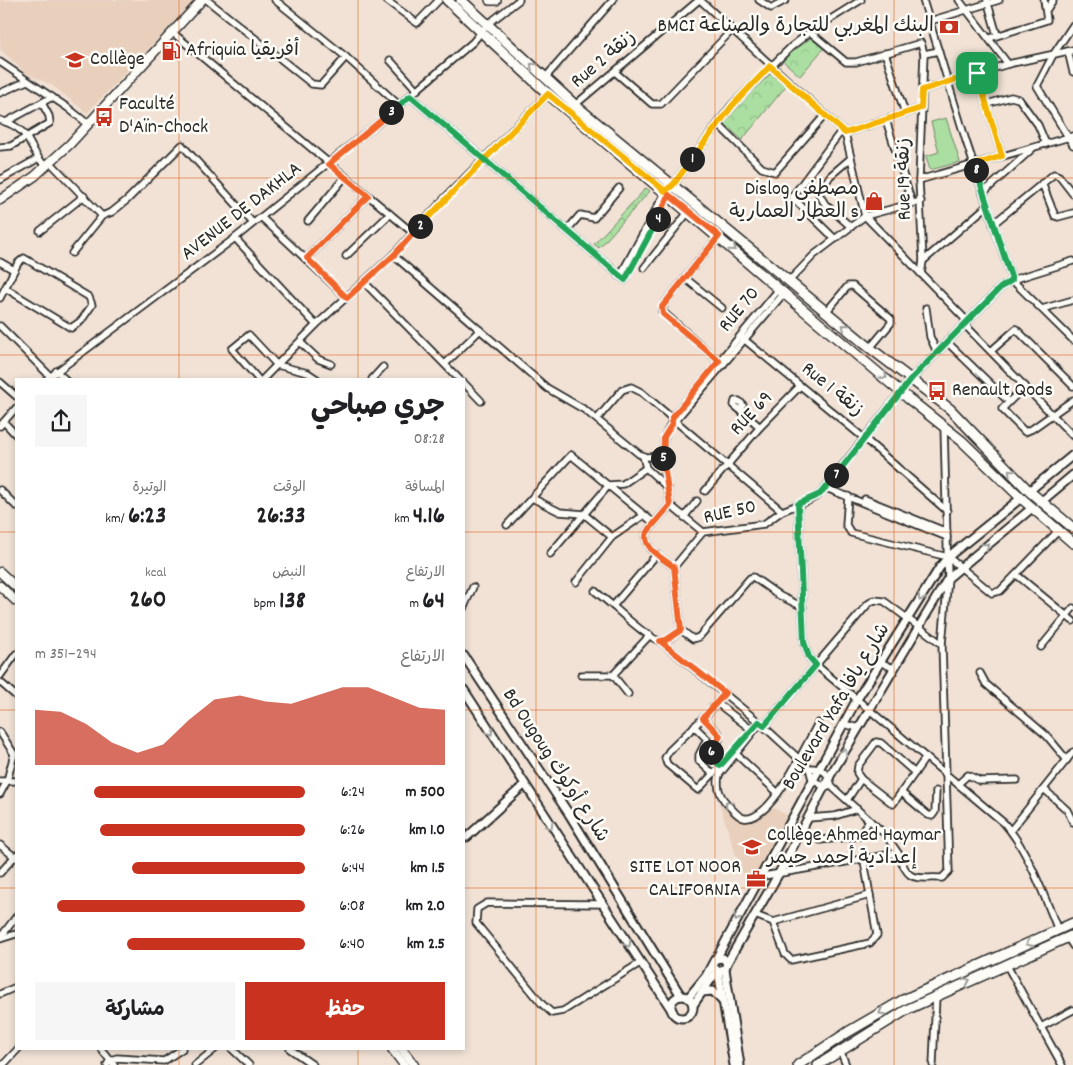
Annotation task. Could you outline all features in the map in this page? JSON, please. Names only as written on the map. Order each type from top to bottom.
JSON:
[{"type":"main road","points":[[0,200],[48,165],[202,0]]},
{"type":"main road","points":[[448,0],[548,94],[962,441],[1021,498],[1073,542]]},
{"type":"main road","points":[[461,0],[575,105],[791,280],[870,348],[912,378],[950,409],[1029,490],[1073,528]]},
{"type":"main road","points":[[490,0],[496,0]]},
{"type":"main road","points":[[0,572],[15,586]]},
{"type":"main road","points":[[0,586],[15,600]]},
{"type":"main road","points":[[798,1065],[848,1032],[903,1000],[1073,923]]},
{"type":"main road","points":[[818,1065],[840,1050],[936,996],[1070,936]]},
{"type":"main road","points":[[393,1050],[404,1065]]},
{"type":"main road","points":[[403,1050],[414,1065]]},
{"type":"street","points":[[207,0],[312,84],[321,85],[346,57]]},
{"type":"street","points":[[274,0],[346,57],[399,105]]},
{"type":"street","points":[[386,0],[415,23],[439,0]]},
{"type":"street","name":"AVENUE DE DAKHLA","points":[[48,378],[235,238],[329,164],[473,42],[519,0]]},
{"type":"street","points":[[545,78],[613,0]]},
{"type":"street","points":[[700,0],[843,131],[865,216],[1073,436]]},
{"type":"street","name":"Rue 2 زنقة","points":[[575,105],[700,0]]},
{"type":"street","points":[[759,0],[771,8],[786,0]]},
{"type":"street","points":[[410,96],[568,229],[622,278],[667,193],[718,124],[770,66],[810,32],[861,0]]},
{"type":"street","points":[[923,0],[1012,280],[1072,337]]},
{"type":"street","points":[[959,0],[990,38],[1008,64]]},
{"type":"street","points":[[930,21],[987,2],[999,0]]},
{"type":"street","points":[[990,38],[1044,20],[1048,17],[1044,0]]},
{"type":"street","points":[[1047,9],[1053,0]]},
{"type":"street","points":[[987,2],[997,35]]},
{"type":"street","points":[[1073,25],[1053,55],[1037,86],[1070,137],[1073,145]]},
{"type":"street","points":[[615,72],[652,104],[661,104],[732,30]]},
{"type":"street","points":[[172,32],[414,233]]},
{"type":"street","points":[[810,32],[846,62],[856,62],[920,43],[924,54],[939,51]]},
{"type":"street","points":[[922,90],[1008,64],[1070,51],[1073,72]]},
{"type":"street","points":[[885,54],[905,113]]},
{"type":"street","name":"Rue 19 زنقة","points":[[921,274],[923,261],[919,180],[924,54]]},
{"type":"street","points":[[390,60],[417,90]]},
{"type":"street","points":[[0,62],[88,124]]},
{"type":"street","points":[[977,73],[1002,156]]},
{"type":"street","points":[[0,92],[27,81]]},
{"type":"street","points":[[264,378],[316,325],[394,255],[484,158],[548,94]]},
{"type":"street","points":[[3,121],[52,97]]},
{"type":"street","points":[[987,104],[1019,98],[1038,125],[1046,144]]},
{"type":"street","points":[[0,147],[11,146],[44,126],[50,120],[42,103]]},
{"type":"street","points":[[835,239],[792,197],[843,131],[886,120],[921,108]]},
{"type":"street","points":[[718,124],[762,168],[775,172],[825,115]]},
{"type":"street","points":[[886,120],[912,203]]},
{"type":"street","points":[[3,121],[18,126],[37,158],[84,196],[102,216]]},
{"type":"street","points":[[919,180],[1070,137]]},
{"type":"street","points":[[72,253],[102,216],[112,212],[127,200],[182,145],[253,223]]},
{"type":"street","points":[[983,193],[1033,148]]},
{"type":"street","points":[[0,180],[37,158]]},
{"type":"street","points":[[851,158],[830,176],[819,194],[825,204],[851,227]]},
{"type":"street","points":[[993,224],[1042,183],[1057,174],[1073,194]]},
{"type":"street","points":[[308,221],[345,177]]},
{"type":"street","points":[[1042,183],[1056,217],[1073,213]]},
{"type":"street","points":[[568,229],[580,215],[594,218],[619,188]]},
{"type":"street","points":[[40,231],[84,196]]},
{"type":"street","points":[[307,258],[368,196]]},
{"type":"street","points":[[791,280],[814,255],[865,216],[921,201]]},
{"type":"street","points":[[923,261],[988,206]]},
{"type":"street","points":[[644,268],[689,211]]},
{"type":"street","points":[[346,256],[390,214]]},
{"type":"street","points":[[261,216],[347,298]]},
{"type":"street","points":[[719,236],[665,303],[662,312],[721,363]]},
{"type":"street","points":[[235,238],[316,325]]},
{"type":"street","points":[[394,255],[547,388],[597,420],[643,456],[646,468],[668,488]]},
{"type":"street","points":[[0,298],[20,259],[28,259],[89,296],[92,302],[90,309],[77,326],[73,328],[65,327],[6,288]]},
{"type":"street","points":[[1012,280],[1073,261]]},
{"type":"street","points":[[0,262],[14,270]]},
{"type":"street","points":[[685,278],[722,308]]},
{"type":"street","name":"RUE 50","points":[[674,567],[703,532],[759,525],[782,511],[814,498],[827,486],[912,378],[966,322],[1012,280]]},
{"type":"street","points":[[364,282],[458,378]]},
{"type":"street","points":[[826,312],[848,286],[853,286],[891,319],[891,323],[870,348]]},
{"type":"street","name":"RUE 70","points":[[670,505],[663,456],[664,437],[674,421],[782,290]]},
{"type":"street","points":[[1042,309],[1073,300]]},
{"type":"street","points":[[926,308],[930,337],[936,352]]},
{"type":"street","points":[[0,326],[48,378]]},
{"type":"street","points":[[991,351],[1016,329],[1073,386]]},
{"type":"street","points":[[445,364],[480,330]]},
{"type":"street","points":[[257,378],[232,349],[247,335],[252,336],[277,365],[308,373],[316,378]]},
{"type":"street","name":"Rue 1 زنقة","points":[[742,338],[865,439],[947,511]]},
{"type":"street","points":[[300,342],[318,359],[331,364]]},
{"type":"street","points":[[947,342],[1008,401]]},
{"type":"street","points":[[373,378],[384,367]]},
{"type":"street","points":[[56,371],[64,378]]},
{"type":"street","points":[[0,382],[15,395]]},
{"type":"street","points":[[465,384],[481,401]]},
{"type":"street","name":"RUE 69","points":[[705,492],[760,427],[800,386]]},
{"type":"street","points":[[1025,386],[1002,407],[1004,413],[1025,432],[1073,400]]},
{"type":"street","points":[[597,420],[622,390],[631,387],[641,392],[782,511]]},
{"type":"street","points":[[15,409],[2,424],[15,434]]},
{"type":"street","points":[[742,412],[760,427]]},
{"type":"street","points":[[809,768],[820,768],[830,776],[832,787],[890,841],[898,853],[904,870],[910,877],[942,878],[948,874],[942,644],[948,578],[944,426]]},
{"type":"street","points":[[507,525],[571,455],[654,523]]},
{"type":"street","points":[[1029,490],[1073,455]]},
{"type":"street","points":[[643,456],[663,456]]},
{"type":"street","points":[[550,554],[609,485],[623,484],[646,468]]},
{"type":"street","points":[[1042,501],[1073,475]]},
{"type":"street","points":[[827,486],[947,534]]},
{"type":"street","points":[[827,486],[947,534]]},
{"type":"street","points":[[0,490],[15,505]]},
{"type":"street","points":[[848,496],[846,525],[851,533],[948,557],[959,568],[992,593],[1000,592],[1058,530]]},
{"type":"street","points":[[532,498],[560,512],[584,514],[612,536]]},
{"type":"street","name":"Boulevard Yafa شارع يافا","points":[[685,997],[719,966],[758,877],[812,779],[820,768],[856,701],[948,557],[1021,498]]},
{"type":"street","points":[[684,517],[697,501]]},
{"type":"street","points":[[798,504],[805,648],[816,665],[856,701],[926,757],[1011,830],[1034,875],[1058,930]]},
{"type":"street","points":[[703,532],[670,505],[654,523],[645,537],[647,543],[657,554],[674,567],[681,630],[694,639],[700,637],[750,578],[753,577],[780,596],[803,607]]},
{"type":"street","name":"Boulevard Yafa شارع يافا","points":[[693,1004],[755,915],[830,776],[948,578],[1032,508]]},
{"type":"street","points":[[576,582],[612,536],[644,515]]},
{"type":"street","points":[[613,606],[657,554]]},
{"type":"street","points":[[1017,575],[1073,621]]},
{"type":"street","points":[[465,605],[473,588]]},
{"type":"street","points":[[596,592],[650,636],[660,641],[761,724],[799,757],[809,768],[812,779],[824,787],[832,787]]},
{"type":"street","points":[[818,723],[778,793],[766,809],[757,815],[744,818],[737,814],[720,795],[719,775],[761,724],[816,665],[868,604],[874,600],[884,601],[942,644]]},
{"type":"street","points":[[1042,647],[1073,608]]},
{"type":"street","points":[[660,641],[666,640],[681,630]]},
{"type":"street","points":[[581,675],[613,674],[650,636]]},
{"type":"street","name":"Bd Ougoug شارع أوكوك","points":[[465,658],[569,814],[685,997]]},
{"type":"street","points":[[0,676],[15,659]]},
{"type":"street","points":[[882,663],[893,668]]},
{"type":"street","points":[[980,673],[986,684],[1046,736],[1067,760]]},
{"type":"street","points":[[613,674],[628,694]]},
{"type":"street","points":[[0,682],[15,695]]},
{"type":"street","name":"Bd Ougoug شارع أوكوك","points":[[465,692],[524,786],[673,1012]]},
{"type":"street","points":[[725,693],[703,718],[667,753],[665,761],[696,789],[700,788],[752,730],[761,724]]},
{"type":"street","points":[[717,703],[752,730]]},
{"type":"street","points":[[703,718],[719,734],[719,740],[710,755],[720,766]]},
{"type":"street","points":[[844,724],[858,728]]},
{"type":"street","points":[[694,726],[707,741],[699,755],[699,761],[713,774]]},
{"type":"street","points":[[0,732],[15,753],[3,781],[0,794]]},
{"type":"street","points":[[915,773],[881,743],[876,742],[858,766],[857,773],[861,780],[891,804],[902,793],[926,757]]},
{"type":"street","points":[[1011,830],[1073,752]]},
{"type":"street","points":[[735,754],[778,793]]},
{"type":"street","points":[[958,784],[968,776],[980,782],[1017,780]]},
{"type":"street","points":[[846,800],[861,780]]},
{"type":"street","points":[[467,837],[524,786]]},
{"type":"street","points":[[1044,789],[1067,810],[1073,822]]},
{"type":"street","points":[[902,793],[932,816],[936,812],[936,790]]},
{"type":"street","points":[[792,817],[806,821],[835,816],[857,809]]},
{"type":"street","points":[[820,840],[860,836],[869,820]]},
{"type":"street","points":[[0,846],[15,856]]},
{"type":"street","points":[[758,877],[898,853]]},
{"type":"street","points":[[0,873],[15,858]]},
{"type":"street","points":[[773,922],[785,954],[791,960],[870,943],[877,935],[864,860]]},
{"type":"street","points":[[755,915],[773,922],[870,895]]},
{"type":"street","points":[[601,904],[487,903],[477,909],[475,916],[476,924],[542,1004],[552,1013],[563,1011],[640,963]]},
{"type":"street","points":[[0,938],[15,919]]},
{"type":"street","points":[[0,938],[15,934]]},
{"type":"street","points":[[1070,936],[1073,946]]},
{"type":"street","points":[[1006,964],[1062,1065]]},
{"type":"street","points":[[719,966],[734,1065]]},
{"type":"street","points":[[719,966],[740,1065]]},
{"type":"street","points":[[0,994],[15,987]]},
{"type":"street","points":[[702,992],[713,991],[723,1002]]},
{"type":"street","points":[[933,1065],[936,996]]},
{"type":"street","points":[[685,997],[693,1004],[691,1014],[685,1018],[678,1017],[673,1012],[673,1002],[685,997]]},
{"type":"street","points":[[1041,1028],[1073,1010]]},
{"type":"street","points":[[3,1065],[17,1050]]},
{"type":"street","points":[[102,1050],[110,1063],[117,1058],[164,1061],[180,1050]]},
{"type":"street","points":[[195,1065],[214,1050]]},
{"type":"street","points":[[233,1050],[249,1065]]},
{"type":"street","points":[[291,1050],[313,1065]]},
{"type":"street","points":[[387,1050],[398,1057]]},
{"type":"street","points":[[840,1050],[846,1065]]},
{"type":"shaded area","name":"Collège","points":[[0,0],[195,0],[87,113],[53,86],[24,72],[0,49]]},
{"type":"shaded area","name":"Collège Ahmed Haymar إعدادية أحمد حيمر","points":[[719,803],[746,821],[750,821],[773,808],[787,815],[757,873],[742,874]]},
{"type":"green space","points":[[812,37],[824,48],[800,76],[782,60]]},
{"type":"green space","points":[[769,72],[786,86],[742,140],[724,123]]},
{"type":"green space","points":[[946,118],[960,162],[930,170],[926,156],[939,152],[931,122]]},
{"type":"green space","points":[[646,188],[650,191],[599,248],[594,244]]},
{"type":"place","name":"BMCI البنك المغربي للتجارة والصناعة","points":[[949,27]]},
{"type":"place","name":"Afriquia أفريقيا","points":[[171,51]]},
{"type":"place","name":"Collège","points":[[75,60]]},
{"type":"place","name":"Faculté D'Aïn-Chock","points":[[104,117]]},
{"type":"place","name":"Dislog مصطفى العطار العمارية s","points":[[874,201]]},
{"type":"place","name":"Renault Qods","points":[[937,391]]},
{"type":"place","name":"Collège Ahmed Haymar إعدادية أحمد حيمر","points":[[752,847]]},
{"type":"place","name":"SITE LOT NOOR CALIFORNIA","points":[[756,879]]},
{"type":"route","points":[[977,73],[922,90],[921,108],[845,133],[770,66],[732,106],[673,185],[665,191],[548,94],[512,130],[484,158],[444,198],[394,255],[347,298],[307,258],[368,196],[329,164],[410,96],[484,158],[524,194],[568,229],[625,280],[669,195],[719,236],[662,307],[663,314],[719,361],[672,418],[672,424],[664,437],[663,456],[670,505],[647,532],[645,537],[647,543],[657,554],[674,567],[681,630],[666,640],[660,641],[725,693],[703,718],[719,734],[720,738],[710,755],[720,766],[759,722],[764,726],[816,665],[809,657],[804,642],[798,504],[814,498],[826,488],[912,378],[1000,288],[1012,280],[974,165],[1002,156],[977,73]]}]
